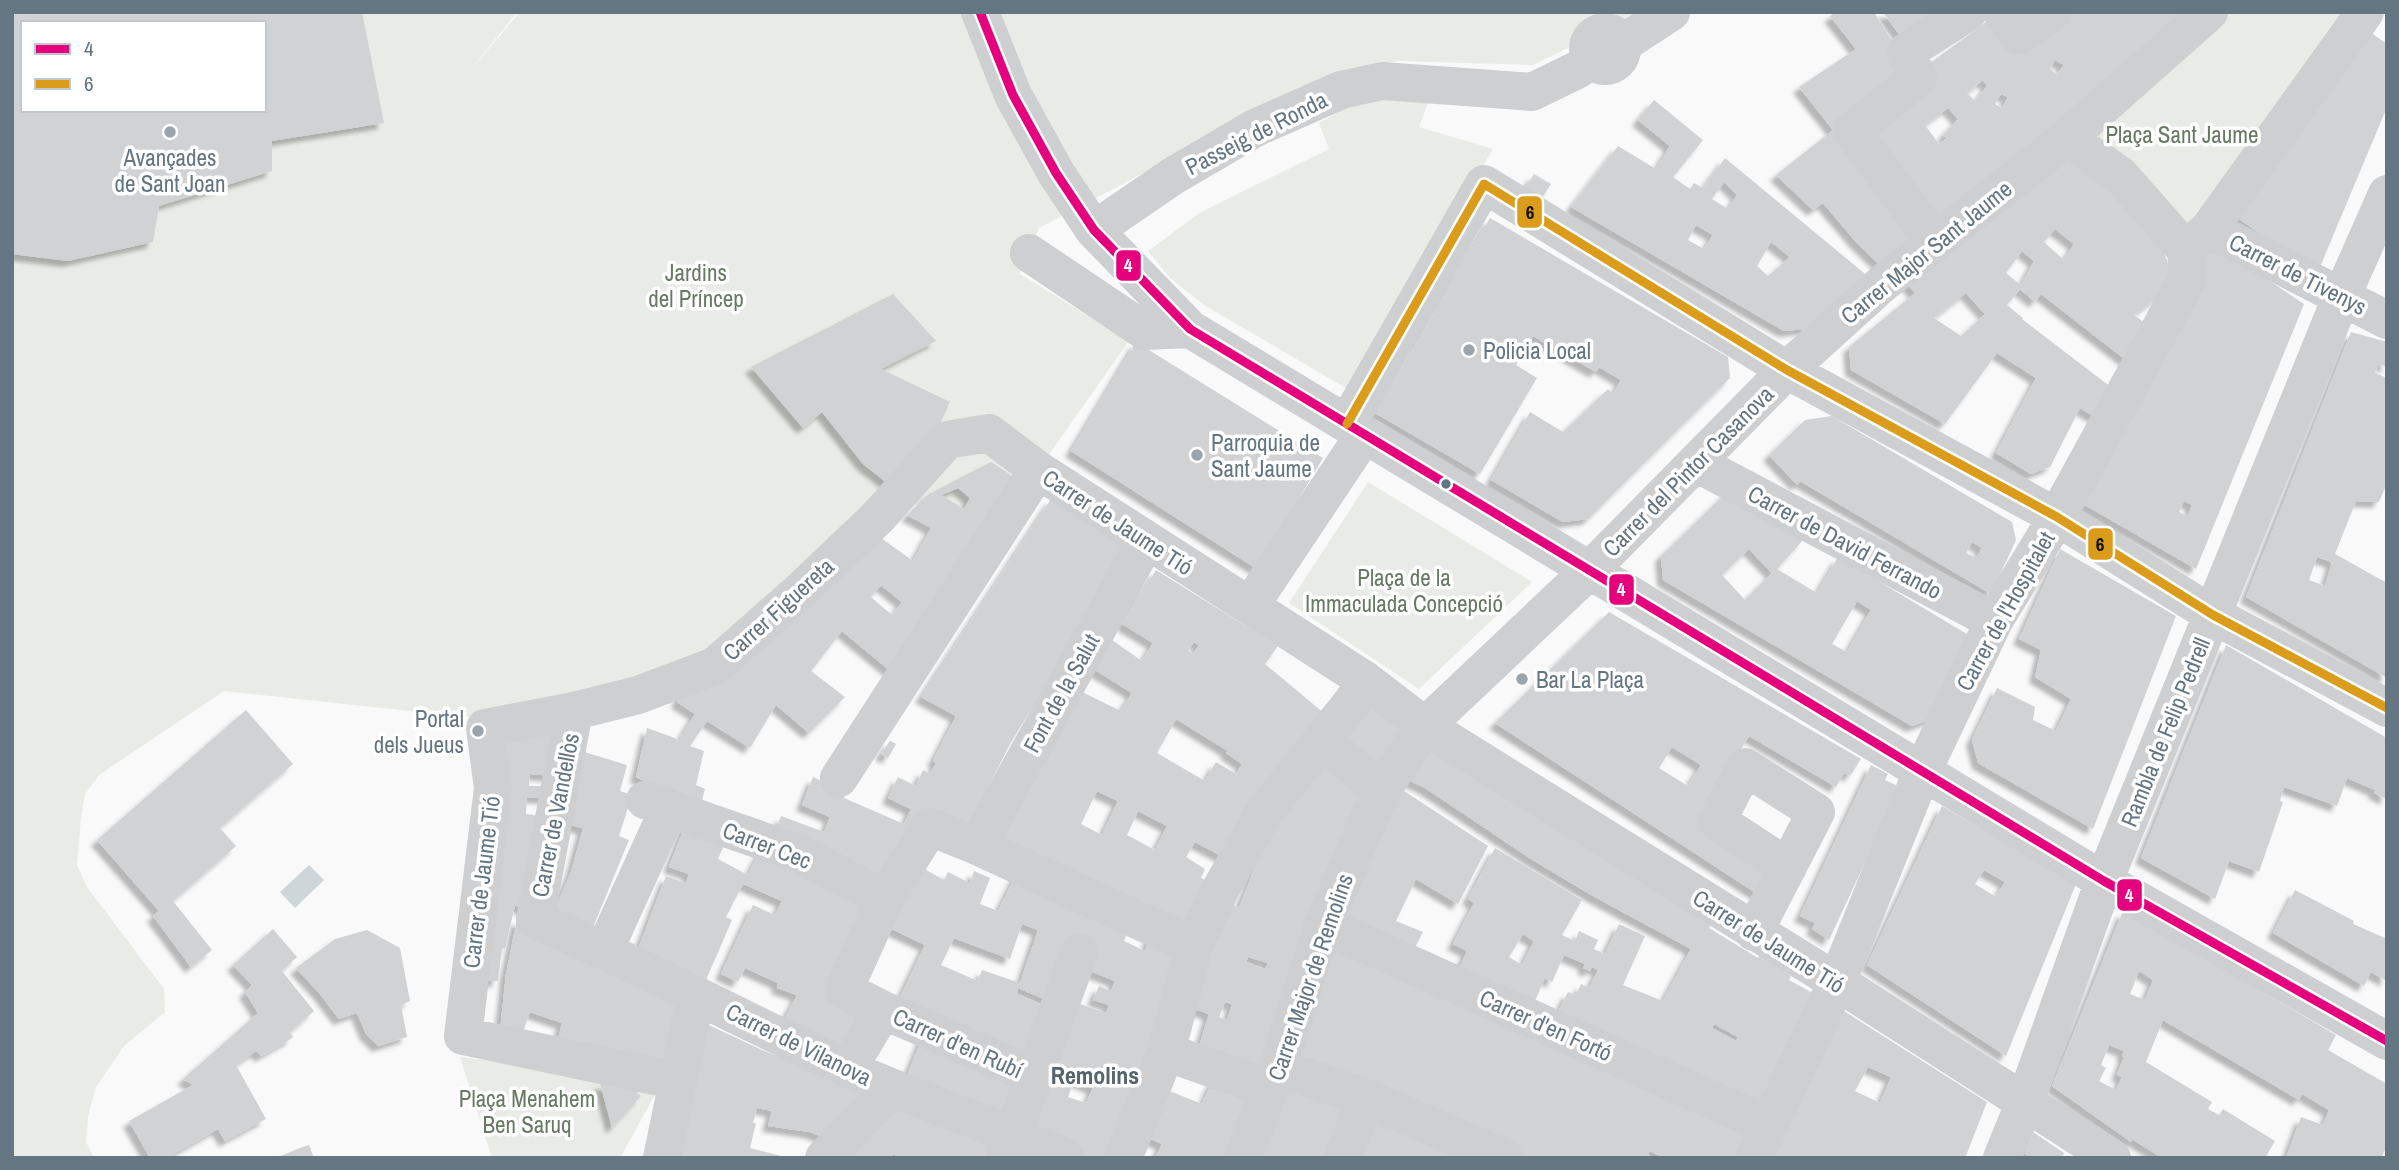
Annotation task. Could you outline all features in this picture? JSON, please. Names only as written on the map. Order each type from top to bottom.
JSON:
[{"type":"street","points":[[980,12],[1013,95],[1056,173],[1094,229],[1146,268],[1189,329],[2104,881],[2387,1041]]},
{"type":"street","name":"Passeig de Ronda","points":[[1094,229],[1173,176],[1255,128],[1340,90],[1382,81],[1532,92],[1577,70],[1671,12]]},
{"type":"street","points":[[1935,242],[1852,131],[1918,78],[1906,52],[1968,12]]},
{"type":"street","points":[[2002,12],[2019,36],[2052,12]]},
{"type":"street","points":[[2209,12],[2067,138],[2120,175],[2198,239],[2365,12]]},
{"type":"street","name":"Carrer Major Sant Jaume","points":[[1787,370],[1883,284],[2067,138]]},
{"type":"street","points":[[1589,571],[1424,726],[1365,680],[1250,606],[1355,430],[1484,184],[1787,370],[2057,517],[2213,615],[2387,708]]},
{"type":"street","name":"Rambla de Felip Pedrell","points":[[2002,1158],[2025,1102],[2104,881],[2341,298],[2387,194]]},
{"type":"street","name":"Carrer de Tivenys","points":[[2198,239],[2341,298],[2387,320]]},
{"type":"street","name":"Carrer de l'Hospitalet","points":[[1761,1141],[1837,982],[1922,772],[1994,621],[2057,517],[2188,278],[2198,239]]},
{"type":"street","points":[[1029,253],[1145,331],[1189,329]]},
{"type":"street","name":"Carrer del Pintor Casanova","points":[[1589,571],[1787,370]]},
{"type":"street","name":"Carrer de Jaume Tió","points":[[989,433],[1038,470],[1250,606]]},
{"type":"street","name":"Carrer Figuereta","points":[[485,728],[574,711],[638,695],[715,666],[798,593],[878,517],[947,440],[989,433]]},
{"type":"street","name":"Carrer de David Ferrando","points":[[1696,463],[1994,621]]},
{"type":"street","points":[[839,778],[1038,470]]},
{"type":"street","name":"Font de la Salut","points":[[976,846],[1146,541]]},
{"type":"street","points":[[1123,1158],[1166,1052],[1194,946],[1219,892],[1263,814],[1353,701],[1365,680]]},
{"type":"street","name":"Carrer de Vandellòs","points":[[536,920],[574,711]]},
{"type":"street","name":"Carrer de Jaume Tió","points":[[1424,726],[1837,982],[2112,1158]]},
{"type":"street","name":"Carrer Major de Remolins","points":[[1243,1158],[1274,1078],[1323,925],[1381,791],[1424,726]]},
{"type":"street","name":"Carrer de Jaume Tió","points":[[485,728],[492,788],[463,1036],[678,1081]]},
{"type":"street","points":[[1322,740],[1381,791]]},
{"type":"street","name":"Carrer Cec","points":[[606,950],[657,804],[800,855],[885,899]]},
{"type":"street","points":[[885,899],[930,827],[1194,946]]},
{"type":"street","points":[[1754,932],[1787,867]]},
{"type":"street","name":"Carrer d'en Rubí","points":[[885,899],[844,990],[883,1010],[1034,1076]]},
{"type":"street","name":"Carrer de Vilanova","points":[[536,920],[606,950],[1009,1146],[1066,1158]]},
{"type":"street","name":"Carrer d'en Fortó","points":[[1323,925],[1761,1141]]},
{"type":"street","points":[[1009,1146],[1079,953]]},
{"type":"street","points":[[662,1158],[696,995]]},
{"type":"street","points":[[848,1069],[883,1010]]},
{"type":"street","points":[[1166,1052],[1366,1098],[1504,1158]]},
{"type":"street","points":[[824,1158],[892,1088]]},
{"type":"street","points":[[1343,1158],[1366,1098]]},
{"type":"green space","name":"Jardins del Príncep","points":[[12,12],[517,12],[468,73],[520,12],[1642,12],[1533,65],[1397,61],[1322,79],[1039,228],[1020,274],[1129,341],[1038,470],[995,538],[879,489],[761,614],[682,668],[476,718],[224,691],[99,775],[85,794],[77,865],[87,887],[164,989],[165,1012],[124,1046],[96,1087],[88,1116],[86,1142],[94,1158],[12,1158]]},
{"type":"green space","name":"Plaça Sant Jaume","points":[[2211,12],[2365,12],[2186,250],[2067,138]]},
{"type":"green space","points":[[1369,95],[1429,100],[1419,127],[1493,149],[1351,391],[1204,305],[1170,278],[1148,251],[1201,212],[1329,149],[1319,123]]},
{"type":"green space","name":"Plaça de la Immaculada Concepció","points":[[1368,482],[1532,582],[1419,689],[1289,603]]},
{"type":"green space","name":"Plaça Menahem Ben Saruq","points":[[460,1057],[662,1082],[620,1158],[492,1158]]},
{"type":"shaded area","points":[[309,865],[324,880],[295,908],[280,892]]},
{"type":"building","name":"Avançades de Sant Joan","points":[[12,12],[362,12],[384,123],[272,141],[272,171],[159,206],[153,242],[68,261],[12,254]]},
{"type":"building","points":[[1836,12],[1874,12],[1911,70],[1840,129],[1923,239],[1885,270],[1856,242],[1823,203],[1813,210],[1776,175],[1833,130],[1799,87],[1856,49],[1830,16]]},
{"type":"building","points":[[1883,12],[1947,12],[1904,41]]},
{"type":"building","points":[[2071,12],[2194,12],[1935,233],[1864,135],[1918,72],[1997,14],[2057,28]],"holes":[[[2055,60],[2064,65],[2057,74],[2050,69]],[[1983,80],[1987,86],[1975,101],[1967,93]],[[2001,94],[2008,97],[2002,108],[1995,104]],[[1948,108],[1958,119],[1943,135],[1947,138],[1939,144],[1925,125]]]},
{"type":"building","points":[[2370,32],[2387,44],[2387,107],[2317,274],[2235,216]]},
{"type":"building","points":[[1654,100],[1703,140],[1673,177],[1690,189],[1694,183],[1703,188],[1725,158],[1870,278],[1806,329],[1784,331],[1571,207],[1618,146],[1656,169],[1670,146],[1638,120]],"holes":[[[1724,182],[1737,195],[1728,209],[1712,199]],[[1696,225],[1713,235],[1704,249],[1688,240]],[[1771,242],[1790,257],[1768,276],[1757,266]]]},
{"type":"building","points":[[2075,147],[2158,237],[2174,279],[2161,295],[2134,315],[2152,328],[2131,364],[2041,294],[2035,302],[2020,289],[2007,305],[2116,391],[2100,420],[2080,408],[2050,467],[2031,474],[1996,453],[2036,378],[1997,353],[1945,424],[1851,370],[1849,347],[1915,293],[1903,279]],"holes":[[[2055,229],[2074,244],[2064,260],[2044,242]],[[2022,251],[2034,261],[2021,285],[2006,273]],[[1966,293],[1985,314],[1961,336],[1934,318]]]},
{"type":"building","points":[[1534,174],[1551,184],[1540,201],[1524,190]]},
{"type":"building","points":[[1490,218],[1728,357],[1730,378],[1588,519],[1563,522],[1491,480],[1530,412],[1563,432],[1608,389],[1613,394],[1621,380],[1599,367],[1596,372],[1533,336],[1516,365],[1537,378],[1480,474],[1375,413]]},
{"type":"building","points":[[2213,243],[2304,304],[2196,569],[2083,504]],"holes":[[[2184,501],[2192,505],[2188,516],[2179,512]]]},
{"type":"building","points":[[893,294],[936,341],[881,369],[950,402],[922,462],[896,490],[863,464],[822,412],[803,428],[751,367]]},
{"type":"building","points":[[2351,332],[2387,342],[2387,367],[2379,364],[2375,373],[2387,378],[2387,483],[2379,502],[2356,501],[2335,554],[2387,583],[2387,678],[2246,597]],"holes":[[[2317,557],[2332,562],[2325,586],[2309,580]]]},
{"type":"building","name":"Parroquia de Sant Jaume","points":[[1136,342],[1323,458],[1257,569],[1071,451]]},
{"type":"building","points":[[1832,416],[2012,522],[2016,540],[1991,594],[1800,481],[1797,485],[1769,455],[1805,420]],"holes":[[[1972,542],[1982,548],[1976,558],[1966,553]]]},
{"type":"building","points":[[991,462],[1020,481],[894,674],[842,631],[811,671],[845,697],[809,733],[776,705],[750,748],[707,721],[690,746],[704,751],[696,785],[705,789],[699,812],[691,803],[636,777],[647,728],[675,738],[678,742],[695,714],[677,702],[684,687],[881,538],[913,561],[931,528],[907,515],[929,494]],"holes":[[[958,488],[970,498],[964,509],[941,495]],[[881,585],[902,602],[892,615],[871,597]]]},
{"type":"building","points":[[1728,491],[1803,540],[1777,569],[1817,593],[1838,557],[1972,637],[1935,718],[1912,726],[1663,580],[1661,556]],"holes":[[[1749,549],[1772,573],[1745,600],[1722,575]],[[1857,601],[1871,610],[1847,652],[1832,644]]]},
{"type":"building","points":[[1051,499],[1130,548],[1010,744],[964,835],[926,816],[884,892],[772,839],[781,816],[824,832],[830,817],[802,805],[813,777],[846,793],[844,798],[904,824],[911,809],[888,798],[898,777],[916,786],[923,770],[930,774],[936,763],[933,761],[956,716],[921,697]]},
{"type":"building","points":[[2060,549],[2176,616],[2093,829],[1978,763],[1972,740],[1997,688],[2035,707],[2033,720],[2056,731],[2071,699],[2035,677],[2041,650],[2019,639]]},
{"type":"building","points":[[1156,570],[1278,646],[1265,664],[1331,719],[1229,860],[1195,842],[1186,857],[1205,869],[1201,878],[1216,885],[1193,938],[994,849],[1082,692],[1121,711],[1132,693],[1095,670],[1112,640],[1142,661],[1153,643],[1122,624]],"holes":[[[1194,642],[1199,645],[1193,654],[1188,651]],[[1176,719],[1228,751],[1226,753],[1242,764],[1236,774],[1216,762],[1205,781],[1157,753]],[[1097,791],[1118,801],[1102,835],[1081,824]],[[1138,811],[1167,826],[1155,850],[1127,835]]]},
{"type":"building","points":[[1609,612],[1861,759],[1850,776],[1844,773],[1836,787],[1749,736],[1701,813],[1773,861],[1759,895],[1495,723]],"holes":[[[1672,747],[1701,765],[1688,786],[1659,768]]]},
{"type":"building","points":[[2226,645],[2387,738],[2387,799],[2374,793],[2375,790],[2347,778],[2337,806],[2284,787],[2280,801],[2283,802],[2259,872],[2229,861],[2215,899],[2141,858]]},
{"type":"building","points":[[1367,701],[1398,720],[1400,732],[1370,776],[1335,746]]},
{"type":"building","points":[[246,710],[293,764],[220,828],[236,846],[173,901],[212,950],[191,967],[153,916],[159,911],[97,840]]},
{"type":"building","points":[[559,722],[553,776],[530,774],[529,786],[551,786],[550,798],[527,797],[526,814],[548,817],[526,911],[515,905],[505,949],[502,948],[498,981],[479,981],[501,733]]},
{"type":"building","points":[[890,741],[896,744],[888,758],[881,754]]},
{"type":"building","points":[[1320,745],[1363,786],[1264,1080],[1196,1056],[1209,1014],[1186,1006],[1220,897],[1239,908],[1262,854],[1270,812]],"holes":[[[1248,957],[1268,963],[1265,969],[1246,962]],[[1225,1002],[1232,1004],[1227,1020],[1219,1017]]]},
{"type":"building","points":[[1440,747],[1711,925],[1709,928],[1758,958],[1760,955],[1791,976],[1789,980],[1820,997],[1769,1104],[1553,1022],[1568,992],[1576,995],[1581,984],[1589,988],[1598,970],[1592,967],[1590,971],[1583,968],[1585,964],[1564,955],[1552,982],[1545,978],[1530,1012],[1459,969],[1467,951],[1453,944],[1474,903],[1468,899],[1495,848],[1582,900],[1562,935],[1575,941],[1579,931],[1598,940],[1594,949],[1605,954],[1619,924],[1645,936],[1623,985],[1663,1001],[1691,949],[1531,859],[1425,788],[1408,780],[1420,752]],"holes":[[[1523,934],[1534,941],[1522,965],[1509,957]],[[1714,1024],[1738,1037],[1736,1041],[1712,1028]]]},
{"type":"building","points":[[581,751],[627,765],[620,791],[632,795],[619,836],[629,840],[589,937],[550,921],[571,872],[583,828],[564,824]]},
{"type":"building","points":[[1871,765],[1888,774],[1885,780],[1900,787],[1829,940],[1812,929],[1815,923],[1800,916]]},
{"type":"building","points":[[1401,789],[1488,846],[1458,904],[1416,879],[1396,921],[1423,932],[1409,959],[1340,926]]},
{"type":"building","points":[[1942,806],[2076,884],[2006,1056],[1867,965]],"holes":[[[1984,870],[2005,882],[1996,897],[1975,884]]]},
{"type":"building","points":[[686,823],[727,838],[718,859],[748,875],[762,848],[879,902],[839,978],[871,1011],[848,1056],[782,1024],[797,995],[777,988],[778,983],[745,968],[738,982],[721,974],[753,905],[775,915],[782,901],[743,884],[726,917],[732,920],[702,989],[635,957],[666,876],[686,883],[689,874],[669,867]]},
{"type":"building","points":[[912,862],[944,880],[948,872],[970,883],[974,871],[990,878],[980,904],[998,911],[1018,871],[1132,921],[1124,941],[1145,951],[1152,930],[1186,945],[1117,1158],[1085,1158],[1019,1130],[1066,999],[1106,1013],[1109,1005],[1093,1000],[1099,986],[1111,991],[1115,981],[1080,967],[1054,1003],[1018,988],[1017,994],[1052,1009],[1031,1070],[895,1008],[925,945],[877,922]],"holes":[[[1022,924],[1038,930],[1020,983],[982,970],[978,981],[941,965],[954,938],[1010,959]],[[1074,1080],[1093,1088],[1086,1103],[1068,1097]]]},
{"type":"building","points":[[2295,890],[2354,921],[2353,924],[2385,938],[2387,934],[2387,981],[2371,972],[2364,986],[2273,933]]},
{"type":"building","points":[[2123,911],[2336,1035],[2328,1050],[2387,1084],[2387,1146],[2381,1158],[2286,1158],[2301,1117],[2323,1125],[2329,1110],[2302,1094],[2299,1100],[2163,1020],[2146,1062],[2212,1102],[2208,1109],[2219,1115],[2223,1109],[2275,1141],[2265,1158],[2162,1158],[2132,1139],[2131,1142],[2052,1086]],"holes":[[[2139,971],[2153,980],[2145,1000],[2130,994]],[[2109,1045],[2124,1051],[2117,1075],[2122,1077],[2116,1090],[2099,1081],[2106,1068],[2101,1065]]]},
{"type":"building","points":[[517,919],[689,997],[674,1064],[557,1044],[562,1023],[530,1012],[522,1035],[500,1031],[506,974]]},
{"type":"building","points":[[273,929],[297,957],[282,971],[314,1011],[290,1032],[293,1037],[289,1040],[261,1056],[256,1051],[236,1065],[266,1119],[225,1141],[218,1129],[166,1158],[150,1158],[129,1121],[193,1085],[183,1079],[258,1013],[245,992],[252,985],[233,965]]},
{"type":"building","points":[[367,930],[400,948],[410,1001],[401,1005],[407,1037],[378,1046],[366,1034],[357,1013],[339,1019],[296,968],[335,939]]},
{"type":"building","points":[[1332,945],[1761,1130],[1748,1158],[1659,1158],[1660,1156],[1650,1151],[1648,1155],[1653,1158],[1528,1158],[1292,1061]]},
{"type":"building","points":[[1836,1006],[1987,1102],[1965,1158],[1763,1158]],"holes":[[[1868,1067],[1891,1077],[1880,1103],[1855,1091]]]},
{"type":"building","points":[[696,1019],[762,1050],[809,1068],[872,1099],[838,1142],[809,1132],[768,1126],[772,1111],[757,1108],[750,1148],[789,1158],[665,1158]]},
{"type":"building","points":[[925,1031],[1029,1078],[1009,1124],[906,1078]]},
{"type":"building","points":[[1214,1078],[1259,1093],[1233,1158],[1155,1158],[1162,1144],[1137,1133],[1157,1086],[1202,1104]]},
{"type":"building","points":[[1287,1079],[1354,1100],[1332,1158],[1255,1158]]},
{"type":"building","points":[[600,1083],[638,1088],[637,1093],[641,1096],[612,1128]]},
{"type":"building","points":[[890,1098],[1006,1150],[1003,1158],[898,1158],[894,1154],[889,1158],[830,1158]]},
{"type":"building","points":[[1373,1112],[1477,1158],[1355,1158]]},
{"type":"building","points":[[2033,1132],[2064,1153],[2062,1158],[2033,1158],[2025,1154]]},
{"type":"building","points":[[309,1145],[314,1158],[276,1158],[300,1148]]},
{"type":"transit line","name":"4","points":[[980,12],[1013,95],[1056,173],[1094,230],[1190,329],[2104,881],[2387,1041]]},
{"type":"transit line","name":"6","points":[[1347,424],[1484,184],[1787,370],[2057,517],[2213,615],[2387,708]]},
{"type":"place","name":"Avançades de Sant Joan","points":[[170,132]]},
{"type":"place","name":"Policia Local","points":[[1469,350]]},
{"type":"place","name":"Parroquia de Sant Jaume","points":[[1197,455]]},
{"type":"place","name":"Bar La Plaça","points":[[1522,679]]},
{"type":"place","name":"Portal dels Jueus","points":[[478,731]]},
{"type":"district","name":"Remolins","points":[[1095,1075]]}]
